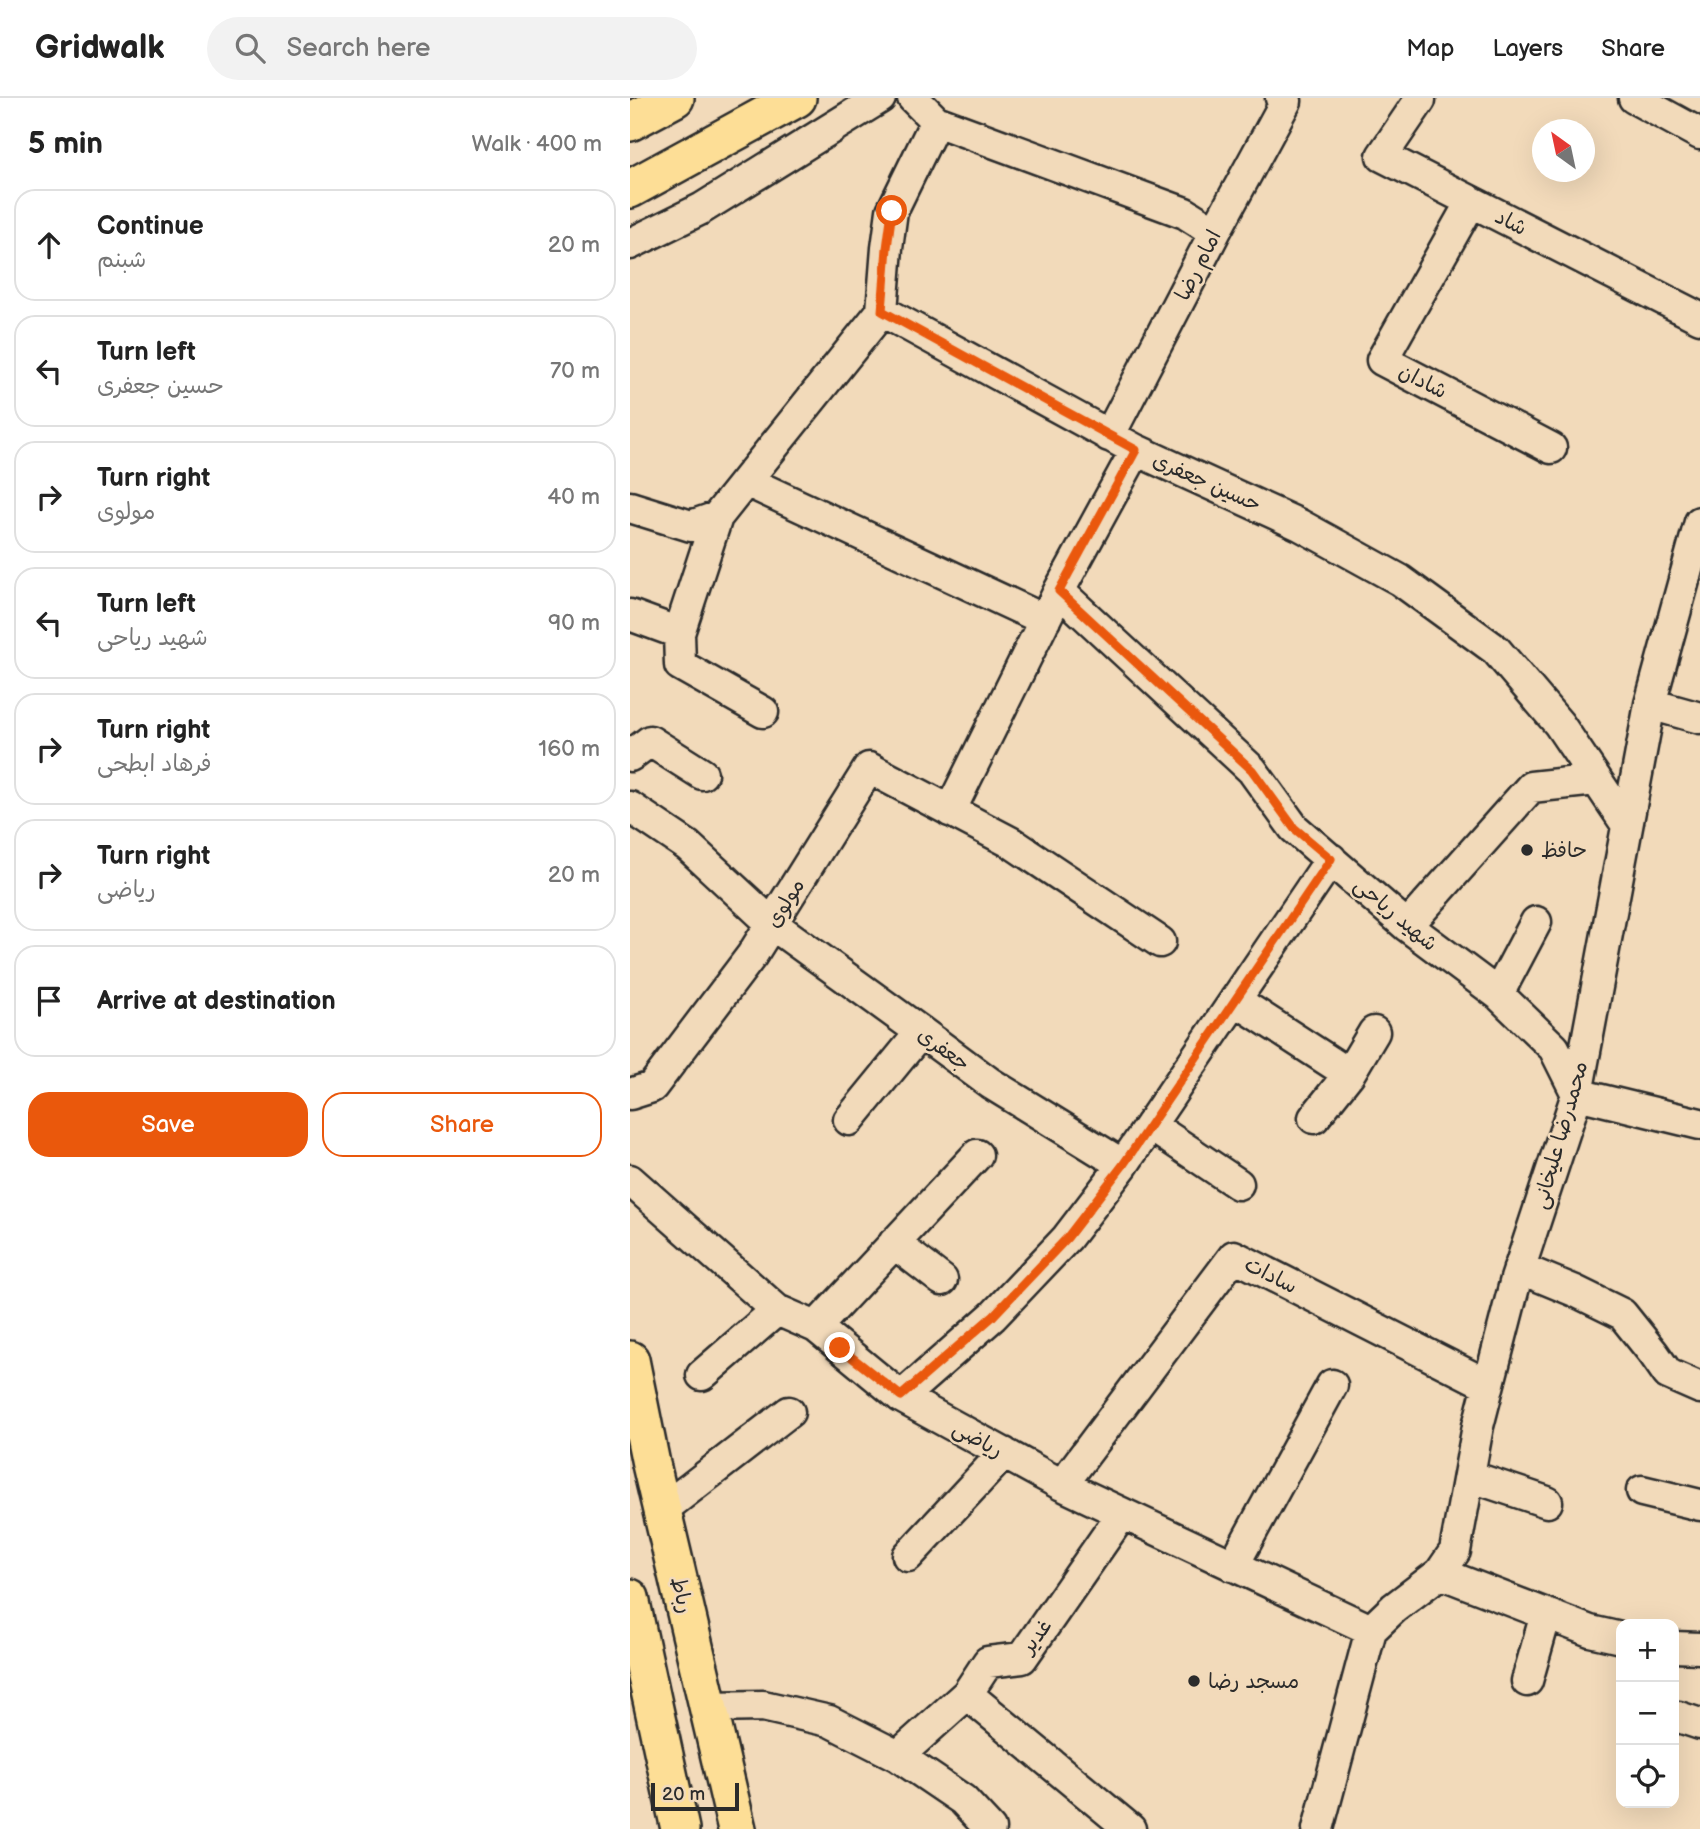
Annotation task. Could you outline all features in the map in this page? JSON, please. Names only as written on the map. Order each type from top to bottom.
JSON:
[{"type":"main road","points":[[630,122],[675,98]]},
{"type":"main road","points":[[630,189],[797,98]]},
{"type":"main road","name":"رباط","points":[[630,1360],[641,1470],[662,1510],[737,1829]]},
{"type":"main road","points":[[630,1598],[680,1829]]},
{"type":"street","points":[[630,244],[701,209],[880,98]]},
{"type":"street","points":[[913,98],[936,121],[1185,213],[1215,232]]},
{"type":"street","name":"امام رضا","points":[[1109,436],[1286,102],[1281,98]]},
{"type":"street","points":[[1634,98],[1700,134]]},
{"type":"street","name":"شاد","points":[[1420,100],[1382,156],[1700,318]]},
{"type":"street","points":[[763,712],[680,665],[679,633],[717,517],[882,311],[892,211],[936,121]]},
{"type":"street","name":"شادان","points":[[1471,202],[1382,360],[1551,448]]},
{"type":"street","name":"حسین جعفری","points":[[882,311],[1109,436],[1300,525],[1400,580],[1496,650],[1559,724],[1627,825]]},
{"type":"street","points":[[950,811],[1059,591],[1136,450]]},
{"type":"street","points":[[746,481],[1045,620]]},
{"type":"street","points":[[630,507],[691,526],[717,517]]},
{"type":"street","name":"محمدرضا علیخانی","points":[[1371,1630],[1394,1608],[1440,1573],[1455,1551],[1478,1426],[1519,1268],[1577,1094],[1650,704],[1700,522]]},
{"type":"street","name":"شهید ریاحی","points":[[1059,591],[1252,770],[1294,828],[1407,926],[1498,994],[1554,1048],[1577,1094]]},
{"type":"street","points":[[630,615],[679,633]]},
{"type":"street","points":[[1650,704],[1700,718]]},
{"type":"street","points":[[630,757],[650,741],[702,774]]},
{"type":"street","name":"مولوی","points":[[630,1094],[652,1087],[752,955],[869,768],[1012,843],[1160,942]]},
{"type":"street","points":[[1407,926],[1531,787],[1597,780]]},
{"type":"street","name":"جعفری","points":[[630,807],[688,846],[772,924],[990,1083],[1123,1165]]},
{"type":"street","points":[[901,1396],[993,1316],[1067,1238],[1123,1165],[1331,859]]},
{"type":"street","points":[[1498,994],[1536,922]]},
{"type":"street","points":[[1235,999],[1349,1074]]},
{"type":"street","points":[[849,1119],[920,1032]]},
{"type":"street","points":[[1314,1118],[1349,1074],[1374,1032]]},
{"type":"street","points":[[1577,1094],[1700,1124]]},
{"type":"street","points":[[1150,1125],[1238,1184]]},
{"type":"street","points":[[816,1328],[977,1155]]},
{"type":"street","name":"ریاضی","points":[[630,1180],[776,1310],[816,1328],[901,1396],[1062,1485],[1371,1630]]},
{"type":"street","points":[[894,1243],[942,1280]]},
{"type":"street","name":"سادات","points":[[1062,1485],[1234,1256],[1488,1385]]},
{"type":"street","points":[[1519,1268],[1622,1314],[1668,1374],[1700,1388]]},
{"type":"street","points":[[702,1375],[776,1310]]},
{"type":"street","points":[[1233,1566],[1332,1385]]},
{"type":"street","points":[[662,1510],[789,1412]]},
{"type":"street","points":[[908,1556],[1004,1453]]},
{"type":"street","points":[[1469,1476],[1547,1502]]},
{"type":"street","points":[[1642,1490],[1700,1505]]},
{"type":"street","name":"غدیر","points":[[898,1756],[967,1694],[988,1661],[1022,1658],[1122,1514]]},
{"type":"street","points":[[1440,1573],[1590,1631],[1616,1637]]},
{"type":"street","points":[[1527,1681],[1546,1614]]},
{"type":"street","points":[[1318,1829],[1371,1630]]},
{"type":"street","points":[[967,1694],[1130,1829]]},
{"type":"street","points":[[709,1707],[763,1706],[828,1721],[898,1756],[963,1800],[990,1829]]},
{"type":"place","name":"حافظ","points":[[1527,850]]},
{"type":"place","name":"مسجد رضا","points":[[1194,1681]]},
{"type":"route","points":[[840,1348],[901,1396],[993,1316],[1067,1238],[1123,1165],[1331,859],[1294,828],[1252,770],[1059,591],[1136,450],[882,311],[892,211]]}]
